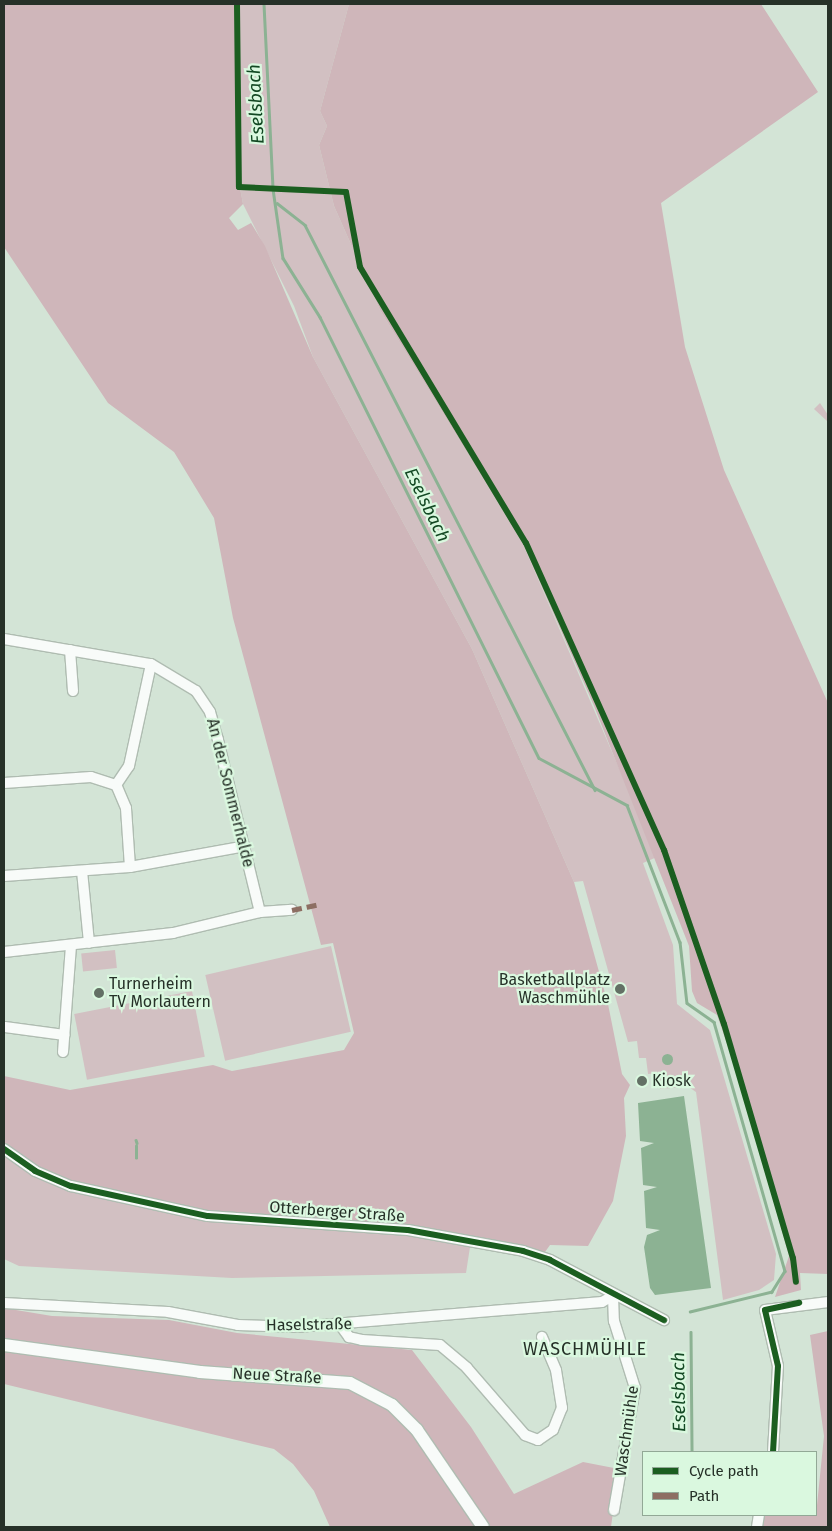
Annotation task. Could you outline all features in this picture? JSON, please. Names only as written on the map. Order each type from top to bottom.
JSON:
[{"type":"main road","name":"Neue Straße","points":[[4,1345],[200,1372],[350,1383],[392,1405],[417,1430],[483,1527]]},
{"type":"street","name":"An der Sommerhalde","points":[[4,639],[151,664],[196,691],[210,712],[260,912]]},
{"type":"street","points":[[70,650],[73,692]]},
{"type":"street","points":[[116,785],[129,766],[151,664]]},
{"type":"street","points":[[4,783],[92,777],[116,785],[126,808],[130,867]]},
{"type":"street","points":[[4,876],[130,867],[245,846]]},
{"type":"street","points":[[82,871],[89,943]]},
{"type":"street","points":[[4,952],[71,946],[173,933],[260,912],[292,910]]},
{"type":"street","points":[[63,1052],[71,946]]},
{"type":"street","points":[[5,1027],[64,1035]]},
{"type":"street","name":"Otterberger Straße","points":[[4,1149],[35,1171],[71,1186],[208,1216],[408,1230],[523,1251],[550,1260],[613,1296],[664,1320]]},
{"type":"street","name":"Haselstraße","points":[[4,1303],[168,1312],[238,1326],[341,1326],[602,1302],[613,1296]]},
{"type":"street","name":"Waschmühle","points":[[613,1296],[614,1321],[635,1388],[614,1510]]},
{"type":"street","points":[[774,1451],[778,1366],[765,1310],[828,1302]]},
{"type":"street","points":[[341,1326],[349,1337],[362,1340],[440,1345],[467,1368],[525,1436],[538,1440],[553,1430],[562,1408],[556,1370],[542,1337]]},
{"type":"shaded area","points":[[4,4],[237,4],[241,105],[236,166],[243,204],[229,218],[238,230],[251,223],[265,246],[313,357],[472,649],[574,882],[608,1004],[622,1074],[630,1085],[624,1098],[626,1136],[613,1201],[588,1246],[550,1245],[545,1252],[476,1239],[240,1220],[71,1186],[4,1149],[4,1076],[70,1090],[213,1065],[232,1071],[344,1050],[354,1033],[333,943],[321,945],[233,618],[214,518],[174,452],[108,403],[4,247]]},
{"type":"shaded area","points":[[237,4],[349,4],[320,111],[327,126],[319,145],[334,206],[380,310],[523,544],[657,857],[643,863],[673,945],[677,1004],[710,1030],[776,1254],[774,1280],[759,1290],[723,1300],[696,1092],[683,1083],[683,1087],[660,1089],[658,1073],[648,1074],[646,1058],[639,1058],[637,1041],[628,1042],[583,881],[574,882],[472,649],[313,357],[294,306],[243,204],[236,166],[241,105]]},
{"type":"shaded area","points":[[349,4],[761,4],[818,92],[661,203],[685,347],[724,470],[828,703],[828,1274],[800,1273],[801,1290],[775,1297],[789,1256],[738,1075],[717,1015],[697,1003],[692,991],[689,946],[594,706],[523,544],[380,310],[334,206],[319,145],[327,126],[320,111]]},
{"type":"shaded area","points":[[820,403],[828,415],[827,421],[814,409]]},
{"type":"shaded area","points":[[331,946],[351,1032],[225,1061],[205,975]]},
{"type":"shaded area","points":[[115,950],[117,968],[83,971],[81,954]]},
{"type":"shaded area","points":[[192,991],[205,1057],[87,1080],[74,1014]]},
{"type":"shaded area","points":[[665,1054],[669,1054],[672,1059],[671,1063],[665,1064],[662,1061],[662,1057]]},
{"type":"shaded area","points":[[684,1096],[711,1288],[655,1295],[650,1288],[644,1247],[647,1235],[660,1230],[646,1228],[644,1191],[657,1187],[643,1185],[641,1148],[654,1143],[640,1141],[638,1103]]},
{"type":"shaded area","points":[[4,1149],[408,1230],[470,1247],[466,1273],[232,1278],[19,1266],[4,1259]]},
{"type":"shaded area","points":[[4,1308],[52,1316],[169,1320],[237,1333],[412,1350],[471,1427],[514,1494],[583,1462],[619,1469],[611,1527],[330,1527],[314,1491],[293,1464],[274,1449],[4,1384]]},
{"type":"shaded area","points":[[828,1331],[828,1527],[761,1527],[763,1516],[817,1516],[824,1436],[810,1335]]},
{"type":"waterway","name":"Eselsbach","points":[[264,4],[273,189],[283,258],[320,317],[539,758],[627,805],[680,942],[687,1003],[714,1022],[785,1271],[772,1292],[690,1312]]},
{"type":"waterway","name":"Eselsbach","points":[[277,203],[305,225],[595,790]]},
{"type":"waterway","points":[[136,1146],[136,1158]]},
{"type":"waterway","name":"Eselsbach","points":[[691,1332],[692,1451]]},
{"type":"marked path","points":[[292,910],[321,904]]},
{"type":"cycle path","points":[[237,4],[239,187],[346,192],[360,267],[526,543],[664,850],[724,1024],[793,1258],[796,1282]]},
{"type":"cycle path","points":[[4,1149],[35,1171],[71,1186],[208,1216],[408,1230],[523,1251],[550,1260],[664,1320]]},
{"type":"cycle path","points":[[773,1451],[778,1366],[765,1310],[799,1303]]},
{"type":"place","name":"Basketballplatz Waschmühle","points":[[620,989]]},
{"type":"place","name":"Turnerheim TV Morlautern","points":[[99,993]]},
{"type":"place","name":"Kiosk","points":[[642,1081]]},
{"type":"district","name":"WASCHMÜHLE","points":[[585,1349]]}]
